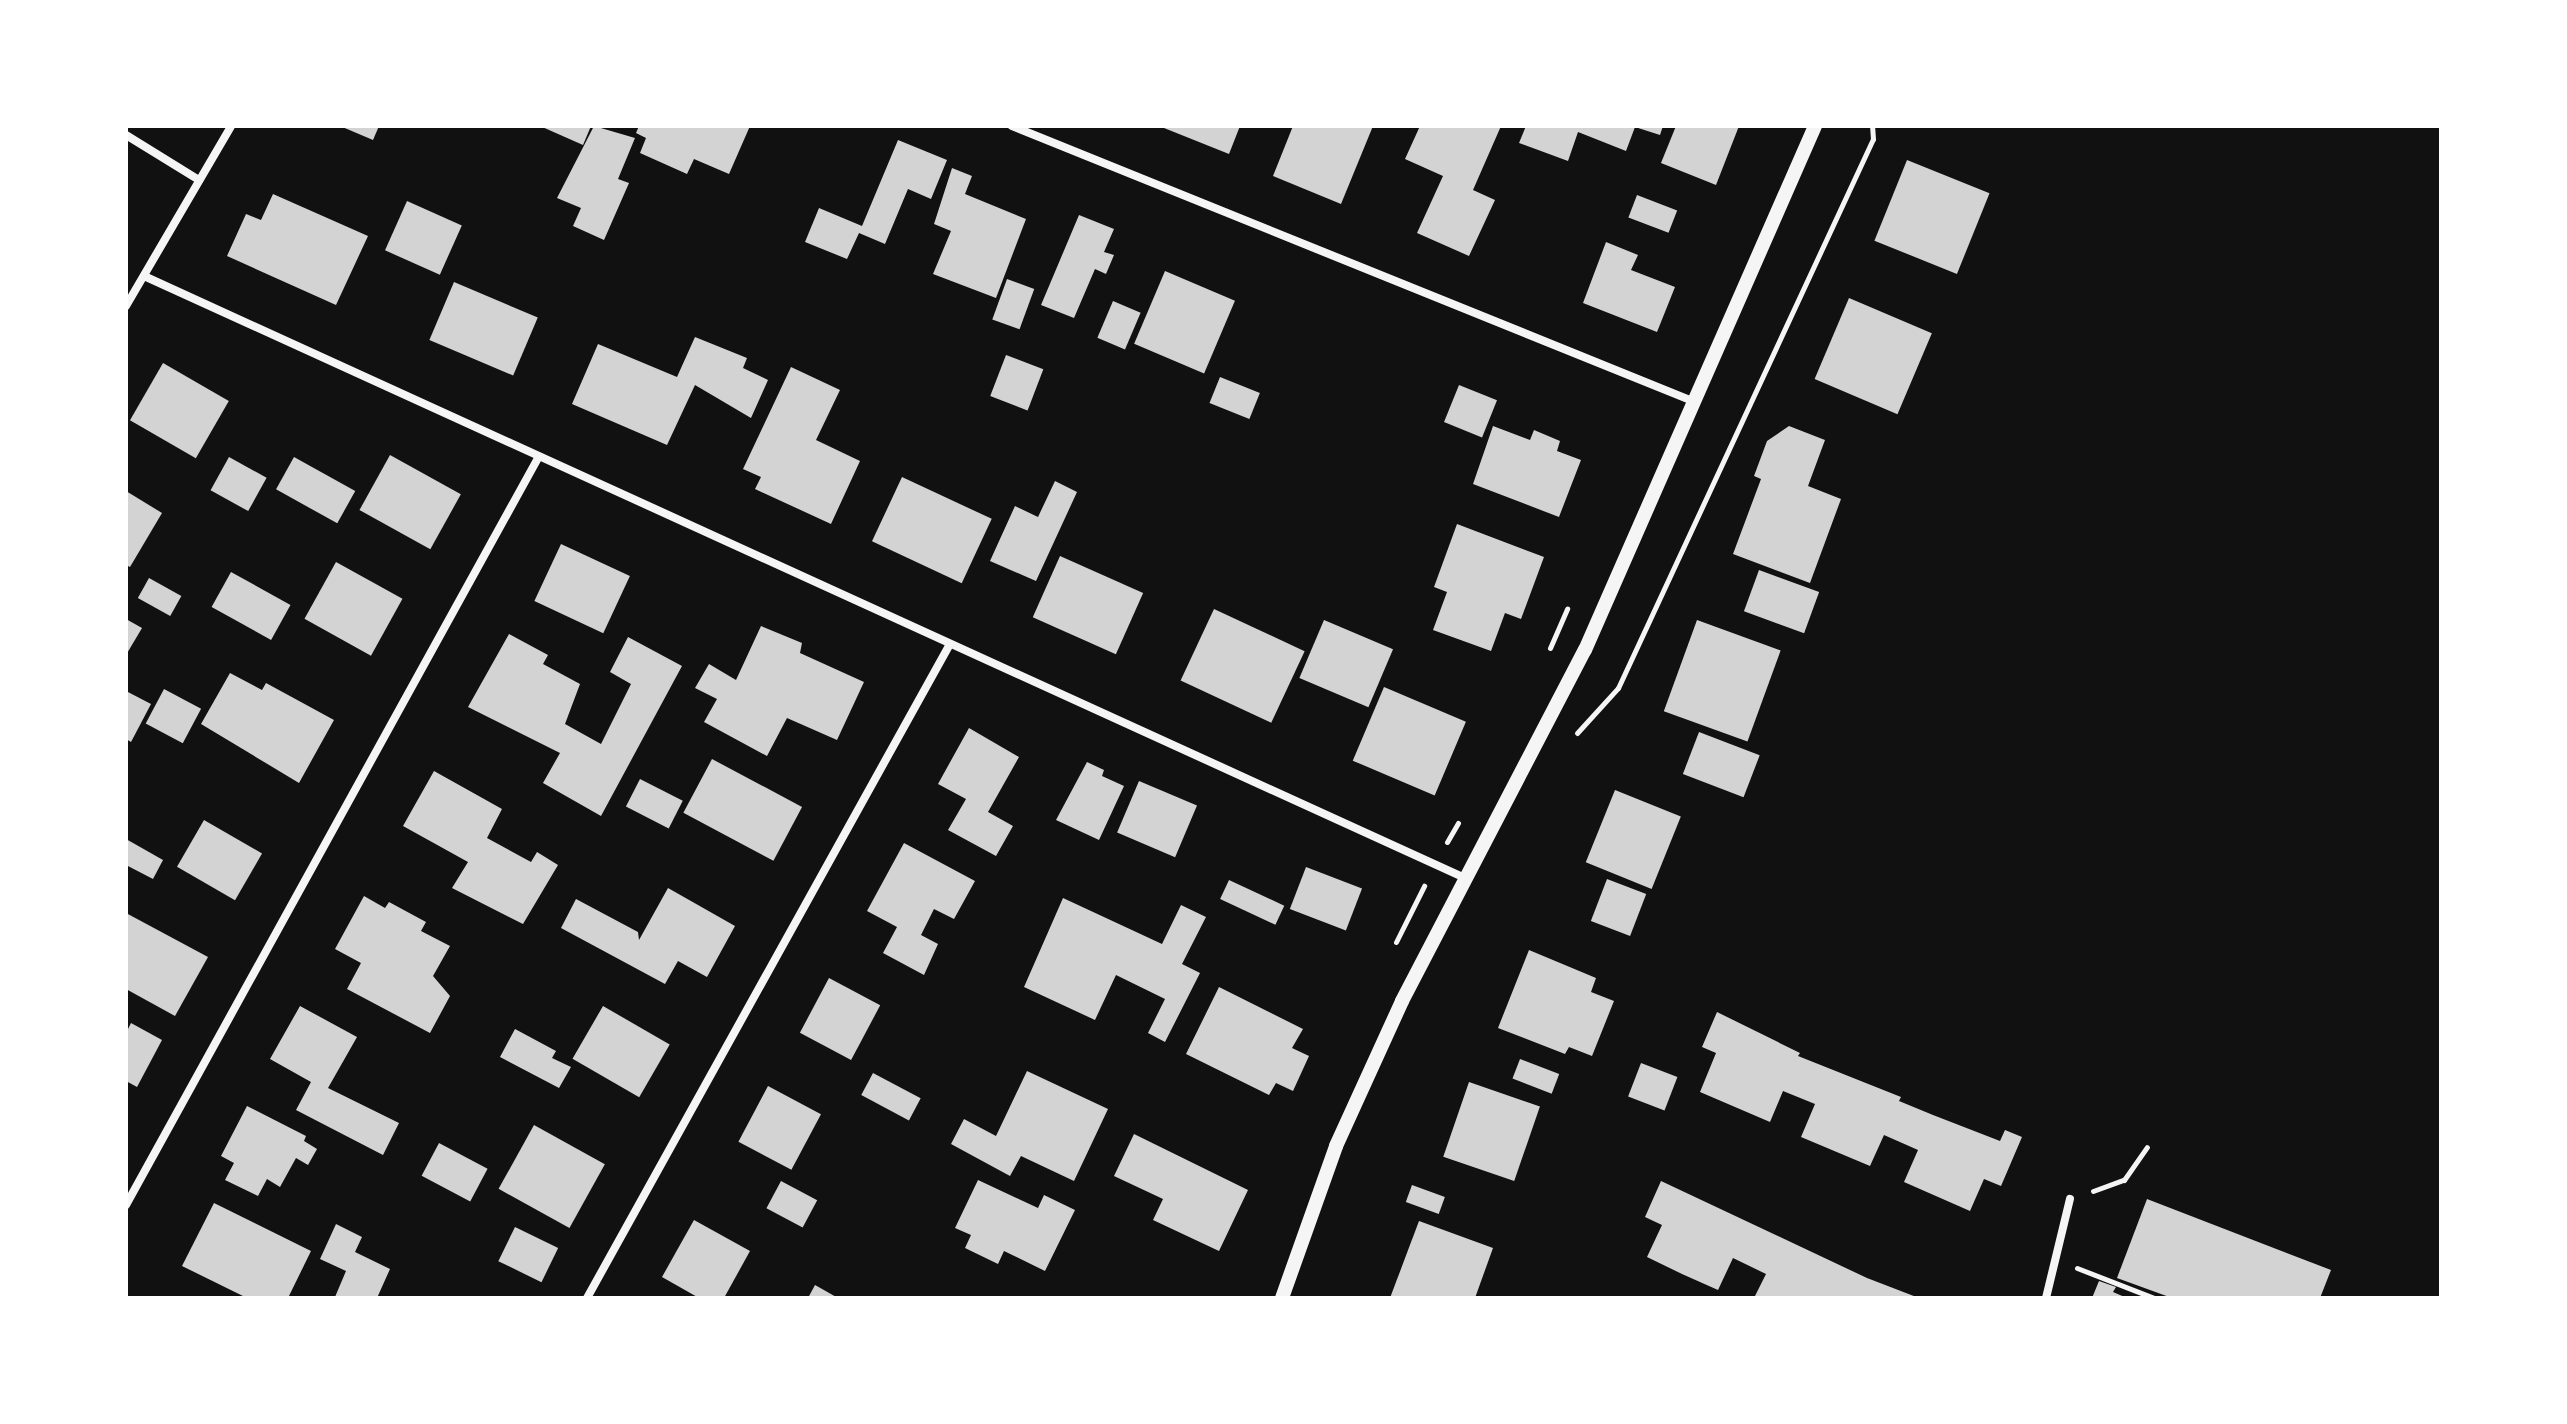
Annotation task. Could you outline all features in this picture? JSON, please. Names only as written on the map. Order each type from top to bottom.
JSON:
[{"type":"street","points":[[126,306],[231,126]]},
{"type":"street","points":[[1012,126],[1696,402]]},
{"type":"street","points":[[1282,1298],[1336,1146],[1465,878],[1585,650],[1815,126]]},
{"type":"street","points":[[126,135],[199,180]]},
{"type":"street","points":[[144,276],[1465,878]]},
{"type":"street","points":[[126,1205],[538,458]]},
{"type":"street","points":[[587,1298],[950,644]]},
{"type":"street","points":[[2046,1298],[2058,1260],[2070,1199]]},
{"type":"path","points":[[1566,746],[1618,688],[1873,139],[1872,126]]},
{"type":"path","points":[[1545,659],[1570,602]]},
{"type":"path","points":[[1394,946],[1462,816]]},
{"type":"path","points":[[2070,1199],[2124,1180],[2147,1147]]},
{"type":"path","points":[[2058,1260],[2154,1298]]},
{"type":"building","points":[[340,126],[379,126],[373,140]]},
{"type":"building","points":[[540,126],[591,126],[583,145]]},
{"type":"building","points":[[594,126],[635,138],[618,179],[629,183],[604,240],[573,226],[581,208],[557,198]]},
{"type":"building","points":[[639,126],[750,126],[729,174],[694,159],[687,174],[640,153],[646,138],[636,133]]},
{"type":"building","points":[[1159,126],[1240,126],[1229,154]]},
{"type":"building","points":[[1293,126],[1373,126],[1341,204],[1273,176]]},
{"type":"building","points":[[1420,126],[1501,126],[1473,190],[1495,200],[1469,256],[1417,233],[1443,176],[1405,159]]},
{"type":"building","points":[[1526,126],[1663,126],[1660,135],[1635,127],[1626,151],[1578,132],[1568,161],[1519,143]]},
{"type":"building","points":[[1676,126],[1739,126],[1716,185],[1661,163]]},
{"type":"building","points":[[898,140],[947,160],[931,199],[908,189],[885,244],[859,233],[847,259],[805,242],[819,208],[862,226]]},
{"type":"building","points":[[1907,160],[1990,193],[1957,274],[1874,241]]},
{"type":"building","points":[[952,168],[972,176],[965,194],[1026,219],[996,298],[933,274],[951,231],[934,224]]},
{"type":"building","points":[[273,194],[368,236],[336,305],[227,256],[246,214],[261,220]]},
{"type":"building","points":[[1637,195],[1677,210],[1669,233],[1628,217]]},
{"type":"building","points":[[407,201],[462,225],[440,275],[385,250]]},
{"type":"building","points":[[1079,215],[1114,229],[1104,252],[1114,255],[1106,274],[1095,269],[1074,318],[1041,305]]},
{"type":"building","points":[[1606,242],[1638,255],[1631,270],[1675,287],[1657,332],[1583,303]]},
{"type":"building","points":[[1165,271],[1235,301],[1204,373],[1134,344]]},
{"type":"building","points":[[1007,279],[1034,289],[1020,329],[992,319]]},
{"type":"building","points":[[454,282],[538,318],[513,376],[429,340]]},
{"type":"building","points":[[1849,298],[1932,333],[1897,414],[1815,379]]},
{"type":"building","points":[[1113,301],[1141,313],[1125,350],[1097,338]]},
{"type":"building","points":[[695,337],[747,358],[743,368],[768,380],[751,418],[695,385],[667,445],[572,404],[598,344],[677,377]]},
{"type":"building","points":[[1006,355],[1043,369],[1028,410],[990,396]]},
{"type":"building","points":[[163,363],[229,401],[196,458],[130,420]]},
{"type":"building","points":[[791,367],[840,390],[816,440],[860,461],[831,524],[755,489],[761,477],[743,469]]},
{"type":"building","points":[[1220,377],[1260,393],[1249,419],[1210,403]]},
{"type":"building","points":[[1459,385],[1497,400],[1482,437],[1444,422]]},
{"type":"building","points":[[1493,426],[1530,440],[1534,430],[1560,441],[1557,451],[1581,460],[1559,517],[1473,484]]},
{"type":"building","points":[[1789,426],[1825,440],[1808,486],[1841,499],[1810,583],[1733,554],[1761,479],[1754,476],[1767,441]]},
{"type":"building","points":[[390,455],[461,494],[430,549],[359,510]]},
{"type":"building","points":[[229,457],[267,478],[248,511],[211,490]]},
{"type":"building","points":[[294,457],[355,491],[337,523],[276,489]]},
{"type":"building","points":[[902,477],[992,519],[962,583],[872,541]]},
{"type":"building","points":[[1055,481],[1077,492],[1036,581],[990,561],[1015,506],[1038,517]]},
{"type":"building","points":[[126,491],[162,513],[130,567],[126,565]]},
{"type":"building","points":[[1457,524],[1544,557],[1521,619],[1505,613],[1491,651],[1433,630],[1447,592],[1434,587]]},
{"type":"building","points":[[561,544],[630,576],[603,633],[534,601]]},
{"type":"building","points":[[1060,556],[1143,593],[1116,654],[1033,617]]},
{"type":"building","points":[[336,562],[402,599],[371,656],[304,619]]},
{"type":"building","points":[[1759,570],[1819,592],[1804,633],[1744,611]]},
{"type":"building","points":[[231,572],[290,605],[271,640],[212,607]]},
{"type":"building","points":[[149,578],[181,596],[170,616],[138,598]]},
{"type":"building","points":[[1214,609],[1305,651],[1271,723],[1181,681]]},
{"type":"building","points":[[126,619],[142,628],[126,655]]},
{"type":"building","points":[[1324,620],[1393,649],[1368,707],[1299,678]]},
{"type":"building","points":[[1697,620],[1781,650],[1747,742],[1664,711]]},
{"type":"building","points":[[761,626],[802,643],[800,653],[864,682],[837,740],[787,718],[767,756],[704,722],[717,699],[695,688],[709,664],[736,680]]},
{"type":"building","points":[[509,634],[548,655],[543,664],[580,684],[565,724],[601,744],[631,684],[610,672],[628,637],[682,666],[601,816],[543,783],[560,753],[468,707]]},
{"type":"building","points":[[230,673],[262,690],[266,683],[334,720],[299,783],[201,724]]},
{"type":"building","points":[[1384,687],[1466,722],[1435,795],[1353,761]]},
{"type":"building","points":[[164,689],[201,709],[183,743],[146,723]]},
{"type":"building","points":[[126,691],[151,704],[131,742],[126,739]]},
{"type":"building","points":[[969,728],[1019,757],[988,812],[1013,826],[996,856],[948,830],[966,799],[938,784]]},
{"type":"building","points":[[1699,732],[1760,755],[1744,797],[1683,774]]},
{"type":"building","points":[[712,759],[802,807],[773,861],[683,813]]},
{"type":"building","points":[[1087,762],[1104,770],[1102,776],[1124,786],[1099,840],[1056,820]]},
{"type":"building","points":[[434,771],[502,809],[487,838],[531,862],[537,852],[558,865],[523,924],[452,888],[468,862],[403,826]]},
{"type":"building","points":[[640,779],[683,801],[669,828],[626,807]]},
{"type":"building","points":[[1139,781],[1197,806],[1175,857],[1117,833]]},
{"type":"building","points":[[1615,790],[1681,817],[1652,889],[1586,862]]},
{"type":"building","points":[[204,820],[262,854],[235,900],[177,867]]},
{"type":"building","points":[[126,839],[163,860],[153,879],[126,865]]},
{"type":"building","points":[[904,843],[975,881],[954,919],[934,909],[921,935],[938,944],[924,975],[883,953],[897,927],[867,911]]},
{"type":"building","points":[[1306,867],[1362,889],[1346,931],[1290,909]]},
{"type":"building","points":[[1607,879],[1646,894],[1630,936],[1591,921]]},
{"type":"building","points":[[1229,880],[1284,906],[1275,925],[1220,899]]},
{"type":"building","points":[[668,888],[735,926],[707,977],[678,961],[665,984],[561,928],[576,899],[638,932],[639,940]]},
{"type":"building","points":[[364,896],[385,908],[389,902],[426,922],[421,931],[450,946],[433,976],[450,996],[430,1033],[347,989],[361,963],[335,949]]},
{"type":"building","points":[[1063,898],[1162,944],[1181,905],[1206,917],[1182,964],[1200,973],[1165,1042],[1148,1033],[1165,999],[1116,975],[1095,1020],[1024,987]]},
{"type":"building","points":[[126,913],[208,957],[175,1016],[126,989]]},
{"type":"building","points":[[1529,950],[1596,978],[1591,992],[1614,1001],[1592,1056],[1569,1047],[1565,1054],[1498,1028]]},
{"type":"building","points":[[829,978],[880,1005],[851,1060],[800,1033]]},
{"type":"building","points":[[1219,987],[1303,1029],[1292,1048],[1309,1056],[1293,1091],[1276,1083],[1269,1095],[1186,1054]]},
{"type":"building","points":[[300,1006],[357,1037],[328,1088],[399,1123],[383,1155],[296,1110],[311,1082],[270,1059]]},
{"type":"building","points":[[603,1006],[670,1044],[639,1097],[573,1059]]},
{"type":"building","points":[[1717,1012],[1800,1053],[1798,1056],[1901,1097],[1899,1101],[1933,1115],[2000,1141],[2005,1130],[2022,1137],[2001,1186],[1984,1179],[1970,1211],[1904,1182],[1918,1150],[1884,1135],[1870,1166],[1801,1137],[1815,1104],[1783,1091],[1770,1122],[1700,1092],[1716,1053],[1702,1047]]},
{"type":"building","points":[[131,1023],[162,1040],[137,1087],[126,1081],[126,1033]]},
{"type":"building","points":[[515,1029],[556,1051],[552,1058],[571,1067],[559,1088],[500,1057]]},
{"type":"building","points":[[1520,1059],[1559,1074],[1552,1094],[1512,1079]]},
{"type":"building","points":[[1641,1063],[1677,1077],[1665,1111],[1628,1097]]},
{"type":"building","points":[[1027,1071],[1108,1109],[1074,1181],[1021,1156],[1010,1176],[951,1144],[964,1119],[996,1136]]},
{"type":"building","points":[[873,1073],[921,1098],[909,1120],[861,1095]]},
{"type":"building","points":[[1469,1082],[1540,1106],[1514,1181],[1443,1157]]},
{"type":"building","points":[[768,1086],[821,1114],[791,1170],[738,1142]]},
{"type":"building","points":[[247,1106],[306,1136],[304,1141],[317,1149],[308,1165],[296,1158],[280,1187],[267,1179],[258,1196],[225,1180],[234,1163],[221,1156]]},
{"type":"building","points":[[534,1125],[605,1164],[569,1228],[499,1189]]},
{"type":"building","points":[[1134,1134],[1248,1190],[1219,1251],[1153,1220],[1163,1199],[1114,1176]]},
{"type":"building","points":[[439,1143],[488,1169],[470,1201],[422,1176]]},
{"type":"building","points":[[978,1180],[1038,1208],[1044,1195],[1075,1210],[1045,1271],[1004,1251],[998,1264],[965,1248],[971,1235],[955,1228]]},
{"type":"building","points":[[781,1181],[817,1200],[803,1228],[766,1208]]},
{"type":"building","points":[[1661,1181],[1867,1278],[1919,1298],[1754,1298],[1766,1274],[1733,1258],[1718,1290],[1682,1274],[1647,1257],[1662,1225],[1645,1217]]},
{"type":"building","points":[[1412,1185],[1445,1197],[1439,1214],[1406,1202]]},
{"type":"building","points":[[2147,1199],[2331,1270],[2320,1298],[2172,1298],[2117,1278]]},
{"type":"building","points":[[214,1203],[311,1251],[288,1298],[247,1298],[182,1266]]},
{"type":"building","points":[[694,1220],[750,1251],[724,1298],[699,1298],[662,1277]]},
{"type":"building","points":[[1419,1221],[1493,1248],[1475,1298],[1390,1298]]},
{"type":"building","points":[[336,1224],[362,1237],[355,1252],[390,1269],[377,1298],[335,1297],[346,1271],[320,1259]]},
{"type":"building","points":[[515,1227],[558,1248],[541,1282],[498,1261]]},
{"type":"building","points":[[2099,1281],[2116,1287],[2113,1292],[2127,1298],[2092,1298]]},
{"type":"building","points":[[815,1285],[838,1298],[808,1298]]}]
